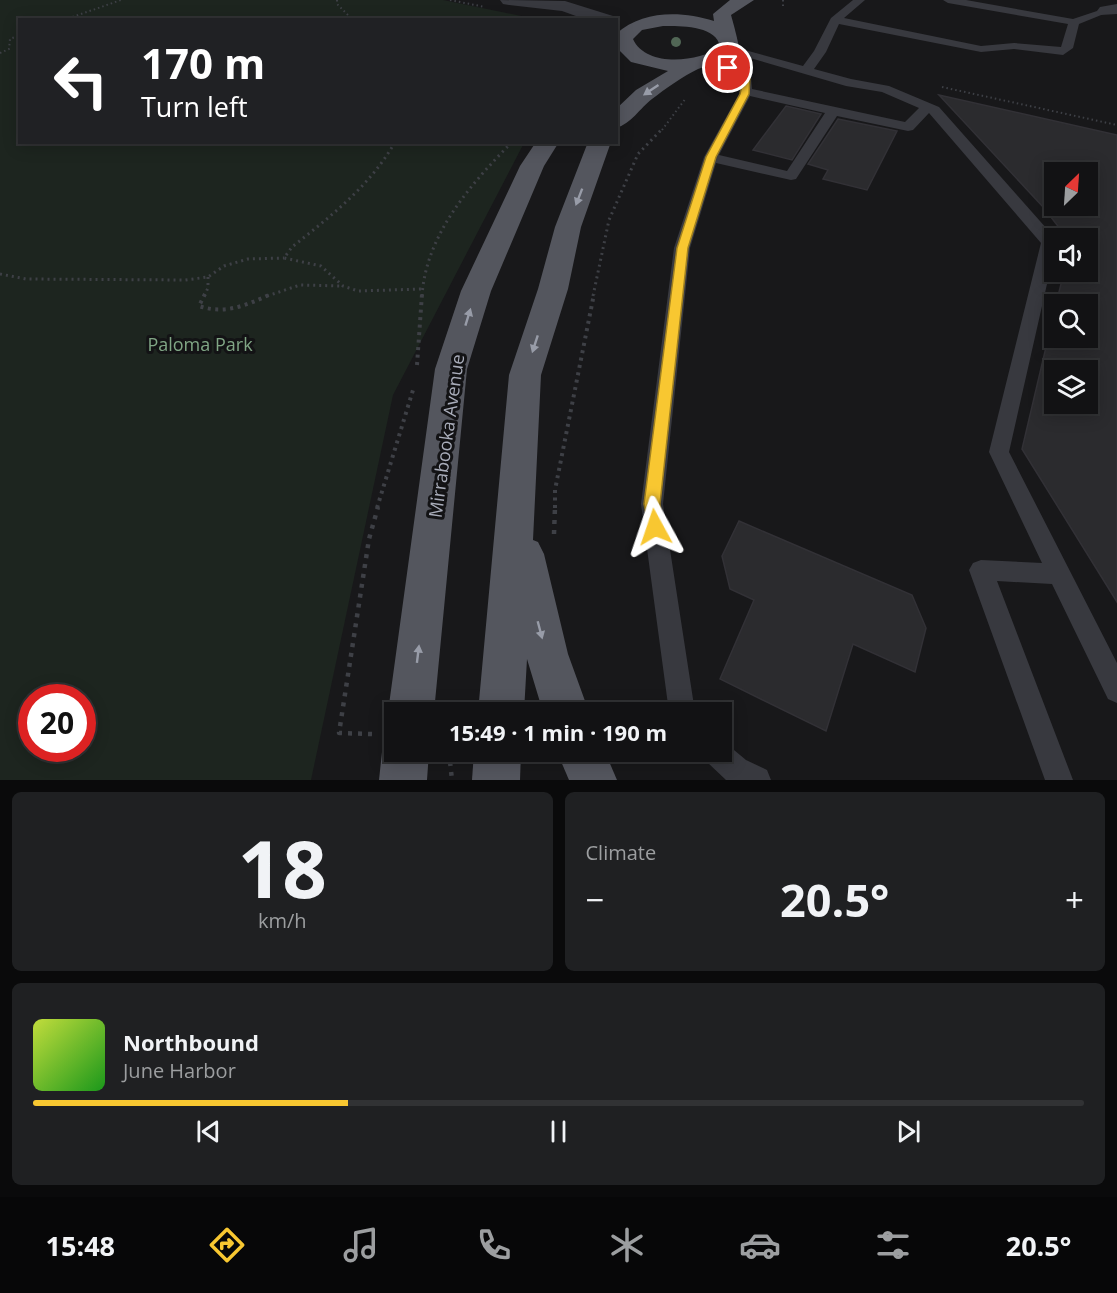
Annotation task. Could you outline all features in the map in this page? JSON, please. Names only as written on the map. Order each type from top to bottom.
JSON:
[{"type":"main road","points":[[724,48],[722,14],[731,6],[744,0]]},
{"type":"main road","points":[[680,20],[697,7]]},
{"type":"main road","points":[[691,65],[656,63],[622,43],[636,26],[680,20],[706,25],[724,48]]},
{"type":"main road","points":[[618,119],[644,95],[691,65],[724,48]]},
{"type":"main road","name":"Mirrabooka Avenue","points":[[404,702],[451,369],[476,291],[532,166],[547,144]]},
{"type":"main road","points":[[502,702],[525,375],[553,289],[568,227],[599,144]]},
{"type":"main road","points":[[515,511],[538,625],[562,702]]},
{"type":"main road","name":"Mirrabooka Avenue","points":[[402,762],[403,780]]},
{"type":"main road","points":[[496,780],[497,762]]},
{"type":"main road","points":[[585,762],[593,780]]},
{"type":"street","points":[[500,0],[561,18]]},
{"type":"street","points":[[509,0],[565,6],[600,18]]},
{"type":"lane","points":[[806,71],[824,46],[835,20],[860,0]]},
{"type":"lane","points":[[948,0],[1074,22],[1111,10]]},
{"type":"lane","points":[[835,20],[981,49],[1014,46],[1063,51],[1067,48],[1074,22]]},
{"type":"lane","points":[[724,48],[806,71],[885,89],[934,110],[1049,242],[999,452],[1117,690]]},
{"type":"lane","points":[[681,702],[652,504],[682,248],[711,157],[745,91],[747,79],[724,48]]},
{"type":"lane","points":[[745,91],[908,127],[927,107]]},
{"type":"lane","points":[[711,157],[791,176],[833,111]]},
{"type":"lane","points":[[1059,780],[981,570],[1060,574]]},
{"type":"lane","points":[[728,762],[736,770],[757,780]]},
{"type":"path","points":[[70,18],[121,0]]},
{"type":"path","points":[[337,0],[337,4],[351,18]]},
{"type":"path","points":[[783,0],[783,9]]},
{"type":"path","points":[[0,53],[9,49],[10,39],[18,36]]},
{"type":"path","points":[[942,88],[1117,125]]},
{"type":"path","points":[[554,545],[555,490],[591,299],[609,220],[638,154],[660,132],[689,95]]},
{"type":"path","points":[[284,258],[292,247],[379,168],[393,144]]},
{"type":"path","points":[[416,366],[422,289],[434,249],[443,228],[471,187],[510,144]]},
{"type":"path","points":[[0,274],[26,279],[185,280],[208,277],[224,266],[248,259],[284,258],[321,266],[343,286]]},
{"type":"path","points":[[208,277],[208,288],[199,306],[207,310],[243,305],[294,285],[321,283],[358,291],[422,289]]},
{"type":"path","points":[[384,733],[339,733],[369,539],[392,454],[414,388]]},
{"type":"path","points":[[450,762],[452,780]]},
{"type":"green space","name":"Paloma Park","points":[[0,0],[443,0],[531,18],[18,18],[18,144],[523,144],[393,395],[311,780],[0,780]]},
{"type":"building","points":[[939,95],[1117,135],[1117,602],[1022,449],[1046,348],[1098,348],[1098,294],[1058,294],[1062,282],[1098,282],[1098,228],[1059,228],[1050,216],[1098,216],[1098,162],[1044,162],[1044,208]]},
{"type":"building","points":[[786,106],[821,114],[792,160],[753,150]]},
{"type":"building","points":[[838,119],[897,131],[867,190],[823,179],[828,170],[808,164]]},
{"type":"building","points":[[739,521],[912,595],[926,628],[915,672],[853,644],[826,731],[720,679],[754,600],[730,589],[722,556]]},
{"type":"route","points":[[655,527],[652,504],[682,248],[711,157],[745,94],[747,79],[728,68]]}]
